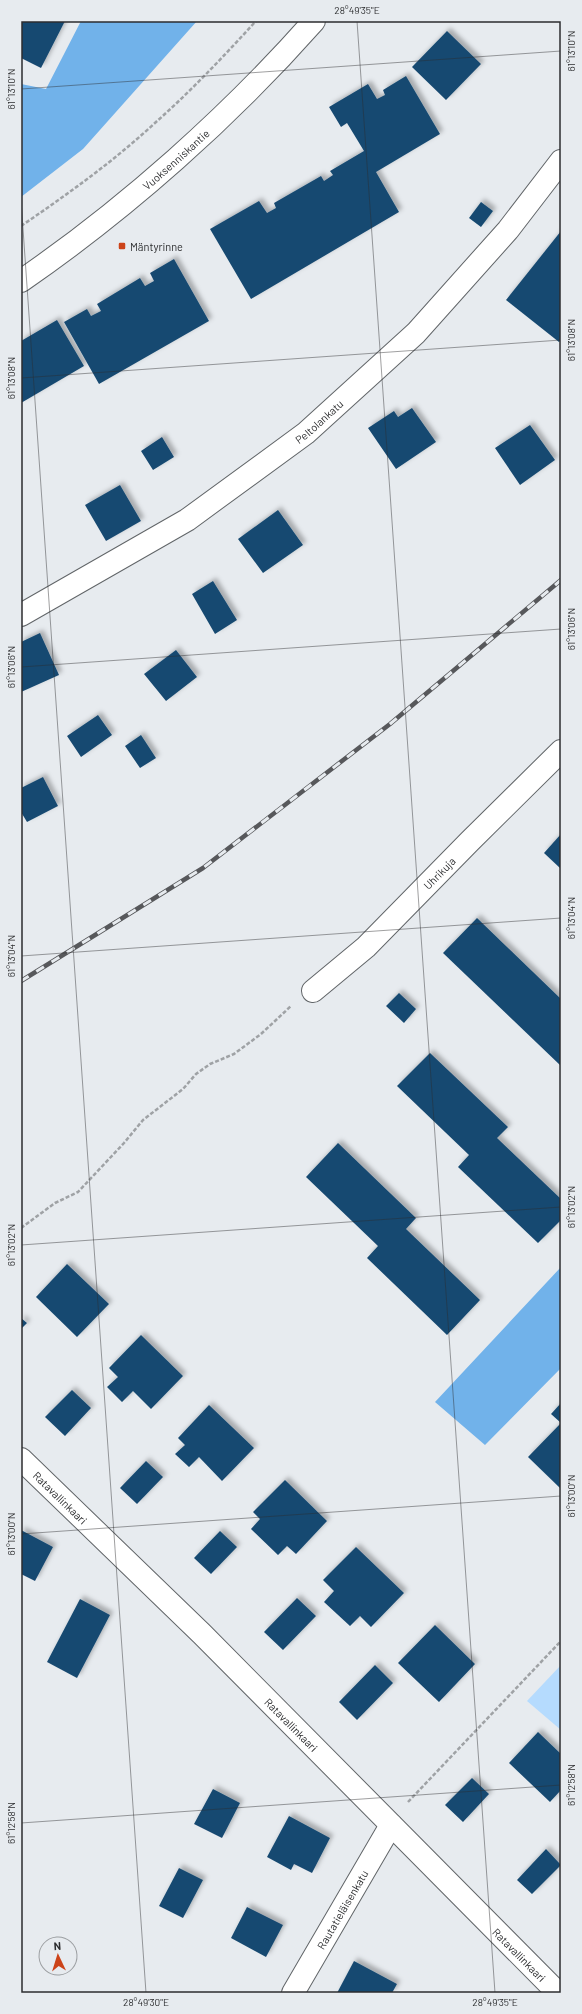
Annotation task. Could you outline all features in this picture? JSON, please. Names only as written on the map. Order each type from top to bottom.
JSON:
[{"type":"street","name":"Vuoksenniskantie","points":[[21,281],[122,205],[213,125],[314,21]]},
{"type":"street","name":"Peltolankatu","points":[[21,615],[187,520],[306,433],[416,333],[508,230],[561,161]]},
{"type":"street","name":"Uhrikuja","points":[[313,991],[366,947],[470,841],[561,752]]},
{"type":"street","name":"Ratavallinkaari","points":[[21,1459],[202,1634],[558,1993]]},
{"type":"street","name":"Rautatieläisenkatu","points":[[294,1993],[391,1825]]},
{"type":"path","points":[[21,226],[74,190],[156,123],[227,53],[256,21]]},
{"type":"path","points":[[21,1228],[55,1203],[78,1192],[124,1143],[143,1120],[184,1089],[196,1074],[210,1064],[234,1054],[261,1034],[289,1007],[313,991]]},
{"type":"path","points":[[391,1825],[414,1795],[561,1641]]},
{"type":"shaded area","points":[[81,21],[197,21],[83,149],[21,197],[21,84],[46,89]]},
{"type":"shaded area","points":[[561,1267],[561,1368],[485,1445],[435,1402]]},
{"type":"shaded area","points":[[561,1665],[561,1730],[527,1701]]},
{"type":"building","points":[[21,21],[65,21],[41,68],[21,58]]},
{"type":"building","points":[[447,31],[481,64],[446,100],[412,67]]},
{"type":"building","points":[[406,76],[440,134],[376,172],[399,212],[251,299],[210,229],[259,201],[267,213],[276,208],[274,203],[321,176],[324,181],[333,175],[330,171],[364,151],[347,123],[341,127],[329,107],[368,84],[377,99],[385,95],[383,90]]},
{"type":"building","points":[[481,202],[493,211],[481,227],[469,218]]},
{"type":"building","points":[[561,231],[561,340],[559,342],[506,300]]},
{"type":"building","points":[[174,259],[209,321],[99,384],[64,322],[87,309],[91,316],[101,311],[97,304],[140,278],[145,286],[154,281],[150,273]]},
{"type":"building","points":[[57,320],[84,366],[21,403],[21,341]]},
{"type":"building","points":[[412,408],[436,442],[396,469],[368,428],[394,411],[398,417]]},
{"type":"building","points":[[530,425],[555,460],[520,485],[495,448]]},
{"type":"building","points":[[162,437],[174,457],[153,470],[141,451]]},
{"type":"building","points":[[120,485],[141,521],[106,541],[85,505]]},
{"type":"building","points":[[278,510],[303,545],[263,573],[238,539]]},
{"type":"building","points":[[213,581],[237,620],[215,634],[192,594]]},
{"type":"building","points":[[40,633],[59,675],[21,692],[21,642]]},
{"type":"building","points":[[176,650],[197,677],[166,701],[144,674]]},
{"type":"building","points":[[98,715],[112,735],[81,757],[67,736]]},
{"type":"building","points":[[141,735],[156,758],[140,768],[125,746]]},
{"type":"building","points":[[43,777],[58,806],[27,822],[21,812],[21,788]]},
{"type":"building","points":[[561,834],[561,869],[544,853]]},
{"type":"building","points":[[477,918],[561,999],[561,1066],[443,953]]},
{"type":"building","points":[[399,993],[416,1009],[404,1023],[386,1006]]},
{"type":"building","points":[[430,1053],[508,1127],[497,1138],[561,1199],[561,1220],[538,1243],[458,1167],[469,1155],[397,1086]]},
{"type":"building","points":[[338,1143],[416,1218],[406,1229],[480,1300],[447,1335],[367,1258],[378,1246],[306,1177]]},
{"type":"building","points":[[67,1264],[109,1304],[77,1337],[36,1297]]},
{"type":"building","points":[[21,1318],[27,1323],[21,1329]]},
{"type":"building","points":[[141,1335],[183,1376],[151,1409],[133,1391],[122,1402],[107,1387],[118,1377],[109,1368]]},
{"type":"building","points":[[72,1390],[91,1408],[65,1436],[45,1417]]},
{"type":"building","points":[[561,1403],[561,1423],[551,1414]]},
{"type":"building","points":[[209,1405],[254,1448],[222,1481],[199,1457],[189,1467],[175,1454],[185,1445],[178,1438]]},
{"type":"building","points":[[561,1423],[561,1489],[528,1457]]},
{"type":"building","points":[[146,1461],[163,1477],[137,1504],[120,1488]]},
{"type":"building","points":[[285,1480],[327,1521],[296,1554],[287,1546],[278,1555],[251,1529],[260,1519],[253,1512]]},
{"type":"building","points":[[21,1530],[53,1547],[35,1581],[21,1574]]},
{"type":"building","points":[[220,1531],[237,1547],[211,1574],[194,1558]]},
{"type":"building","points":[[356,1547],[404,1593],[371,1627],[360,1616],[350,1626],[324,1602],[334,1591],[323,1580]]},
{"type":"building","points":[[297,1598],[316,1616],[283,1650],[264,1632]]},
{"type":"building","points":[[80,1599],[110,1615],[77,1678],[47,1662]]},
{"type":"building","points":[[435,1625],[475,1664],[439,1702],[398,1663]]},
{"type":"building","points":[[375,1665],[393,1683],[357,1720],[339,1702]]},
{"type":"building","points":[[538,1732],[561,1754],[561,1790],[550,1802],[509,1763]]},
{"type":"building","points":[[472,1778],[489,1794],[463,1822],[445,1805]]},
{"type":"building","points":[[213,1789],[240,1803],[222,1838],[194,1824]]},
{"type":"building","points":[[289,1816],[330,1838],[312,1873],[294,1864],[291,1870],[267,1857]]},
{"type":"building","points":[[546,1849],[561,1865],[532,1894],[517,1880]]},
{"type":"building","points":[[179,1868],[203,1880],[183,1918],[159,1906]]},
{"type":"building","points":[[247,1907],[283,1925],[266,1957],[231,1938]]},
{"type":"building","points":[[354,1961],[397,1984],[392,1993],[337,1993]]},
{"type":"railway","points":[[21,981],[203,868],[390,724],[561,580]]},
{"type":"place","name":"Mäntyrinne","points":[[122,246]]}]
